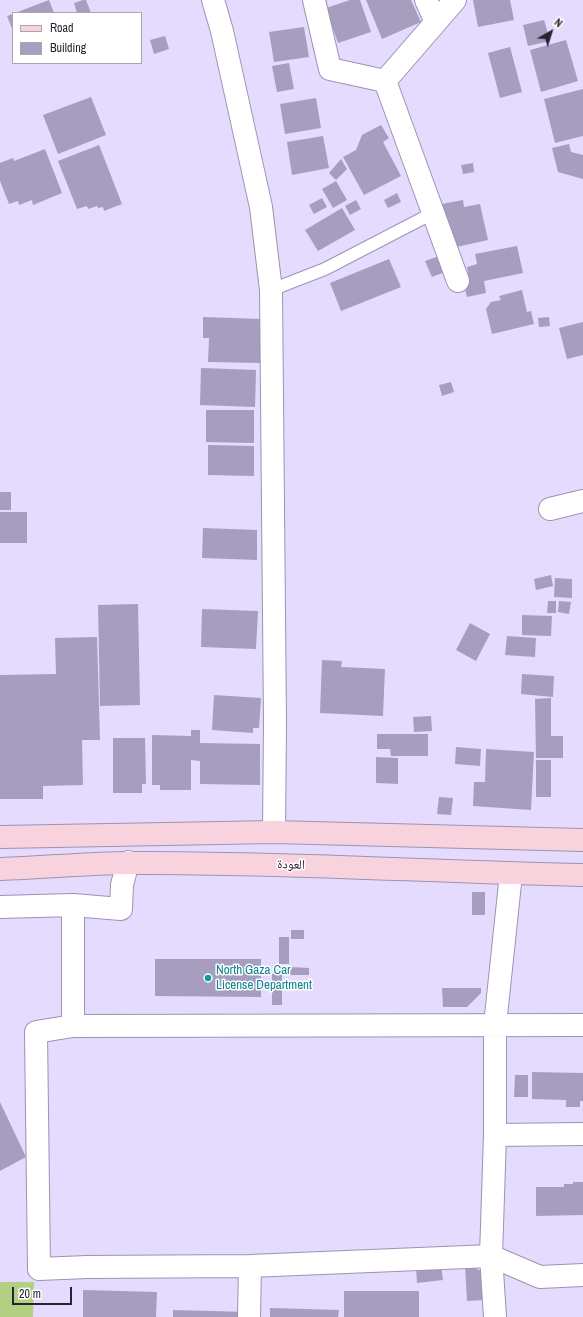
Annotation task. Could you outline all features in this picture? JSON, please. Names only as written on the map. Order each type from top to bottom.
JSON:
[{"type":"main road","points":[[0,837],[274,832],[583,840]]},
{"type":"main road","name":"العودة","points":[[0,870],[128,862],[285,864],[511,874],[583,875]]},
{"type":"street","points":[[213,0],[224,39],[261,207],[271,290],[275,723],[274,832]]},
{"type":"street","points":[[314,0],[330,69],[385,81]]},
{"type":"street","points":[[426,0],[436,22]]},
{"type":"street","points":[[385,81],[455,0]]},
{"type":"street","points":[[385,81],[458,281]]},
{"type":"street","points":[[550,509],[583,501]]},
{"type":"street","points":[[0,907],[73,905],[121,909],[122,885],[128,862]]},
{"type":"street","points":[[495,1317],[491,1256],[495,1135],[495,1025],[511,874]]},
{"type":"street","points":[[73,905],[73,1026]]},
{"type":"street","points":[[583,1025],[73,1026],[36,1032],[39,1269],[87,1267],[250,1266],[491,1256],[540,1277],[583,1275]]},
{"type":"street","points":[[495,1135],[583,1134]]},
{"type":"street","points":[[249,1317],[250,1266]]},
{"type":"lane","points":[[271,290],[325,269],[433,213]]},
{"type":"green space","points":[[0,1282],[34,1282],[33,1317],[0,1317]]},
{"type":"building","points":[[49,0],[54,12],[18,12]]},
{"type":"building","points":[[86,0],[91,12],[77,12],[74,3]]},
{"type":"building","points":[[350,0],[360,0],[371,32],[338,43],[326,8]]},
{"type":"building","points":[[366,0],[411,0],[421,22],[382,39]]},
{"type":"building","points":[[473,0],[510,0],[514,20],[478,27]]},
{"type":"building","points":[[12,14],[12,28],[7,16]]},
{"type":"building","points":[[544,20],[550,41],[528,46],[523,25]]},
{"type":"building","points":[[304,27],[309,57],[274,62],[269,32]]},
{"type":"building","points":[[165,36],[169,49],[154,54],[150,40]]},
{"type":"building","points":[[566,40],[578,81],[541,92],[530,50]]},
{"type":"building","points":[[510,47],[522,92],[500,98],[488,53]]},
{"type":"building","points":[[289,63],[294,89],[277,92],[272,66]]},
{"type":"building","points":[[583,89],[583,136],[555,143],[544,99]]},
{"type":"building","points":[[91,97],[106,135],[58,154],[43,115]]},
{"type":"building","points":[[316,98],[321,128],[285,134],[280,104]]},
{"type":"building","points":[[381,125],[389,138],[383,142],[401,176],[364,195],[343,157],[356,150],[362,135]]},
{"type":"building","points":[[323,136],[329,168],[292,175],[287,142]]},
{"type":"building","points":[[569,144],[571,152],[583,155],[583,179],[558,172],[552,148]]},
{"type":"building","points":[[99,145],[122,204],[104,211],[103,207],[98,208],[97,206],[88,209],[87,206],[77,209],[58,161]]},
{"type":"building","points":[[45,149],[62,193],[33,205],[32,200],[19,205],[18,201],[9,204],[0,181],[0,163],[13,158],[14,161]]},
{"type":"building","points":[[341,159],[347,169],[336,180],[329,173]]},
{"type":"building","points":[[473,163],[474,172],[463,174],[461,165]]},
{"type":"building","points":[[336,181],[347,200],[333,208],[322,189]]},
{"type":"building","points":[[397,193],[401,202],[388,208],[384,200]]},
{"type":"building","points":[[322,198],[327,207],[314,214],[309,205]]},
{"type":"building","points":[[356,200],[361,209],[350,215],[345,206]]},
{"type":"building","points":[[463,200],[464,207],[480,204],[488,240],[452,248],[442,204]]},
{"type":"building","points":[[342,208],[355,230],[318,251],[305,230]]},
{"type":"building","points":[[517,246],[523,273],[484,281],[486,293],[467,297],[463,281],[469,279],[467,267],[477,264],[475,254]]},
{"type":"building","points":[[439,256],[445,272],[432,277],[425,261]]},
{"type":"building","points":[[389,259],[401,287],[341,311],[330,283]]},
{"type":"building","points":[[522,290],[527,312],[531,311],[534,324],[492,334],[486,309],[491,302],[501,300],[499,296]]},
{"type":"building","points":[[203,317],[261,319],[260,363],[208,362],[209,338],[203,338]]},
{"type":"building","points":[[549,317],[550,326],[539,327],[538,318]]},
{"type":"building","points":[[583,322],[583,355],[567,359],[559,328]]},
{"type":"building","points":[[201,368],[256,370],[255,407],[200,405]]},
{"type":"building","points":[[451,382],[454,392],[442,396],[439,385]]},
{"type":"building","points":[[206,410],[254,410],[254,443],[206,442]]},
{"type":"building","points":[[208,445],[254,446],[254,476],[208,475]]},
{"type":"building","points":[[0,492],[11,492],[11,510],[0,510]]},
{"type":"building","points":[[0,512],[27,512],[27,543],[0,543]]},
{"type":"building","points":[[203,528],[257,530],[257,560],[202,558]]},
{"type":"building","points":[[551,575],[553,586],[536,590],[534,579]]},
{"type":"building","points":[[555,578],[572,579],[572,598],[554,597]]},
{"type":"building","points":[[548,601],[556,601],[556,613],[547,613]]},
{"type":"building","points":[[559,601],[571,602],[569,614],[558,612]]},
{"type":"building","points":[[138,604],[140,705],[100,706],[98,605]]},
{"type":"building","points":[[202,609],[258,611],[256,649],[201,647]]},
{"type":"building","points":[[522,615],[552,616],[551,636],[522,635]]},
{"type":"building","points":[[470,623],[490,634],[476,661],[456,650]]},
{"type":"building","points":[[507,636],[536,638],[535,657],[505,655]]},
{"type":"building","points":[[97,637],[100,740],[82,740],[83,785],[43,786],[43,799],[0,799],[0,675],[56,674],[55,638]]},
{"type":"building","points":[[322,660],[342,661],[341,667],[385,669],[383,716],[320,713]]},
{"type":"building","points":[[522,674],[554,676],[553,697],[521,694]]},
{"type":"building","points":[[214,695],[261,698],[259,728],[253,728],[253,733],[212,730]]},
{"type":"building","points":[[551,698],[551,736],[563,736],[563,758],[536,758],[535,699]]},
{"type":"building","points":[[431,716],[432,731],[414,732],[413,717]]},
{"type":"building","points":[[191,730],[200,730],[200,743],[260,744],[260,785],[200,784],[200,761],[191,760],[191,790],[160,790],[160,785],[152,785],[152,735],[191,736]]},
{"type":"building","points":[[377,734],[428,734],[428,756],[391,756],[390,749],[377,749]]},
{"type":"building","points":[[113,738],[145,738],[146,784],[142,784],[142,793],[113,793]]},
{"type":"building","points":[[456,747],[481,749],[480,766],[455,764]]},
{"type":"building","points":[[486,749],[534,752],[531,810],[473,806],[474,782],[485,782]]},
{"type":"building","points":[[376,757],[398,758],[398,784],[376,783]]},
{"type":"building","points":[[536,760],[551,760],[551,797],[536,797]]},
{"type":"building","points":[[439,797],[453,798],[451,815],[437,814]]},
{"type":"building","points":[[472,892],[485,892],[485,915],[472,915]]},
{"type":"building","points":[[291,930],[304,930],[304,939],[291,939]]},
{"type":"building","points":[[279,937],[289,937],[289,964],[279,964]]},
{"type":"building","name":"North Gaza Car License Department","points":[[155,959],[261,959],[261,997],[155,996]]},
{"type":"building","points":[[290,967],[309,968],[309,975],[290,975]]},
{"type":"building","points":[[272,974],[282,974],[282,1005],[272,1005]]},
{"type":"building","points":[[442,988],[481,988],[481,993],[467,1007],[443,1007]]},
{"type":"building","points":[[532,1072],[583,1073],[583,1101],[580,1101],[580,1107],[566,1107],[566,1100],[532,1099]]},
{"type":"building","points":[[515,1075],[528,1075],[528,1097],[514,1097]]},
{"type":"building","points":[[0,1102],[26,1157],[0,1171]]},
{"type":"building","points":[[573,1182],[583,1182],[583,1215],[536,1216],[536,1187],[564,1187],[564,1184],[573,1184]]},
{"type":"building","points":[[441,1265],[443,1280],[417,1283],[416,1268]]},
{"type":"building","points":[[465,1265],[482,1271],[484,1300],[467,1301]]},
{"type":"building","points":[[83,1290],[157,1292],[156,1317],[83,1317]]},
{"type":"building","points":[[344,1291],[419,1291],[419,1317],[344,1317]]},
{"type":"building","points":[[270,1308],[339,1310],[338,1317],[270,1317]]},
{"type":"building","points":[[173,1310],[248,1312],[248,1317],[173,1317]]},
{"type":"place","name":"North Gaza Car License Department","points":[[208,978]]}]
